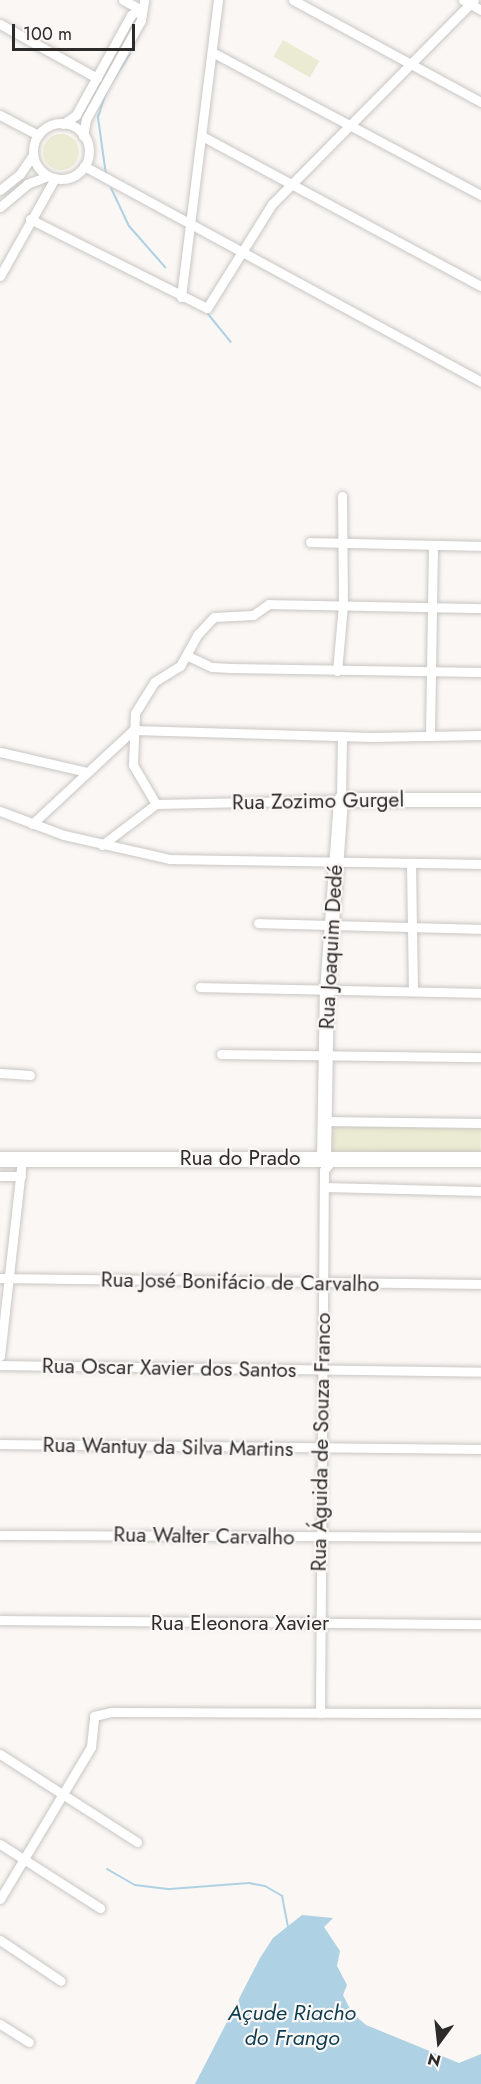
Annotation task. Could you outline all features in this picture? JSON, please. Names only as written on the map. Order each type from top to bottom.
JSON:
[{"type":"main road","name":"Rua do Prado","points":[[0,1159],[324,1161],[481,1159]]},
{"type":"street","points":[[123,0],[142,4]]},
{"type":"street","points":[[181,297],[218,0]]},
{"type":"street","points":[[293,0],[481,102]]},
{"type":"street","points":[[30,219],[202,309],[214,302],[239,251],[261,217],[469,1],[481,10]]},
{"type":"street","points":[[63,124],[76,115],[131,15],[142,4]]},
{"type":"street","points":[[0,207],[27,184],[52,177],[73,176],[84,166],[88,152],[83,135],[86,119],[141,20],[142,4]]},
{"type":"street","points":[[0,24],[97,78]]},
{"type":"street","points":[[212,51],[481,195]]},
{"type":"street","points":[[0,115],[38,135]]},
{"type":"street","points":[[0,190],[20,174],[33,155],[38,135],[52,124],[63,124],[83,135]]},
{"type":"street","points":[[202,136],[481,286]]},
{"type":"street","points":[[33,155],[39,169],[52,177]]},
{"type":"street","points":[[84,166],[191,227],[481,382]]},
{"type":"street","points":[[0,276],[52,177]]},
{"type":"street","points":[[337,671],[343,605],[342,496]]},
{"type":"street","points":[[310,542],[481,546]]},
{"type":"street","points":[[430,735],[433,545]]},
{"type":"street","points":[[102,845],[156,804],[133,765],[135,713],[154,682],[180,666],[188,656],[198,634],[214,617],[253,615],[269,604],[481,608]]},
{"type":"street","points":[[188,656],[212,667],[481,672]]},
{"type":"street","points":[[32,824],[133,730],[342,736],[481,735]]},
{"type":"street","name":"Rua Joaquim Dedé","points":[[324,1161],[322,1121],[327,991],[341,800],[342,736]]},
{"type":"street","points":[[0,752],[87,772]]},
{"type":"street","name":"Rua Zozimo Gurgel","points":[[156,804],[481,800]]},
{"type":"street","points":[[0,811],[32,824],[102,845],[170,859],[199,857],[336,863],[481,864]]},
{"type":"street","points":[[411,864],[413,992]]},
{"type":"street","points":[[258,922],[332,927],[481,929]]},
{"type":"street","points":[[200,987],[481,993]]},
{"type":"street","points":[[221,1054],[481,1057]]},
{"type":"street","points":[[0,1073],[30,1075]]},
{"type":"street","points":[[322,1121],[481,1123]]},
{"type":"street","points":[[0,1356],[4,1278],[22,1159]]},
{"type":"street","name":"Rua Águida de Souza Franco","points":[[320,1713],[324,1161]]},
{"type":"street","points":[[0,1176],[21,1176]]},
{"type":"street","points":[[325,1187],[481,1191]]},
{"type":"street","name":"Rua José Bonifácio de Carvalho","points":[[4,1278],[481,1284]]},
{"type":"street","name":"Rua Oscar Xavier dos Santos","points":[[0,1365],[481,1372]]},
{"type":"street","name":"Rua Wantuy da Silva Martins","points":[[0,1444],[481,1449]]},
{"type":"street","name":"Rua Walter Carvalho","points":[[0,1535],[481,1537]]},
{"type":"street","name":"Rua Eleonora Xavier","points":[[0,1620],[481,1624]]},
{"type":"street","points":[[0,1899],[64,1796],[91,1747],[94,1716],[111,1713],[481,1713]]},
{"type":"street","points":[[0,1754],[136,1842]]},
{"type":"street","points":[[0,1844],[100,1908]]},
{"type":"street","points":[[0,1940],[61,1981]]},
{"type":"street","points":[[0,2024],[29,2042]]},
{"type":"green space","points":[[283,40],[319,61],[310,77],[274,56]]},
{"type":"green space","points":[[61,134],[74,139],[79,152],[74,165],[61,170],[48,165],[43,152],[48,139]]},
{"type":"green space","points":[[329,1126],[481,1129],[481,1154],[329,1151]]},
{"type":"water","name":"Açude Riacho do Frango","points":[[302,1915],[333,1918],[324,1927],[340,1951],[337,1966],[347,1985],[343,1995],[352,2013],[366,2025],[459,2063],[481,2054],[481,2084],[195,2084],[260,1958],[273,1938]]},
{"type":"waterway","points":[[106,175],[98,117],[107,90],[130,54]]},
{"type":"waterway","points":[[111,188],[129,226],[165,267]]},
{"type":"waterway","points":[[208,314],[231,342]]},
{"type":"waterway","points":[[107,1869],[135,1885],[170,1889],[249,1883],[265,1886],[282,1896],[288,1926]]}]
